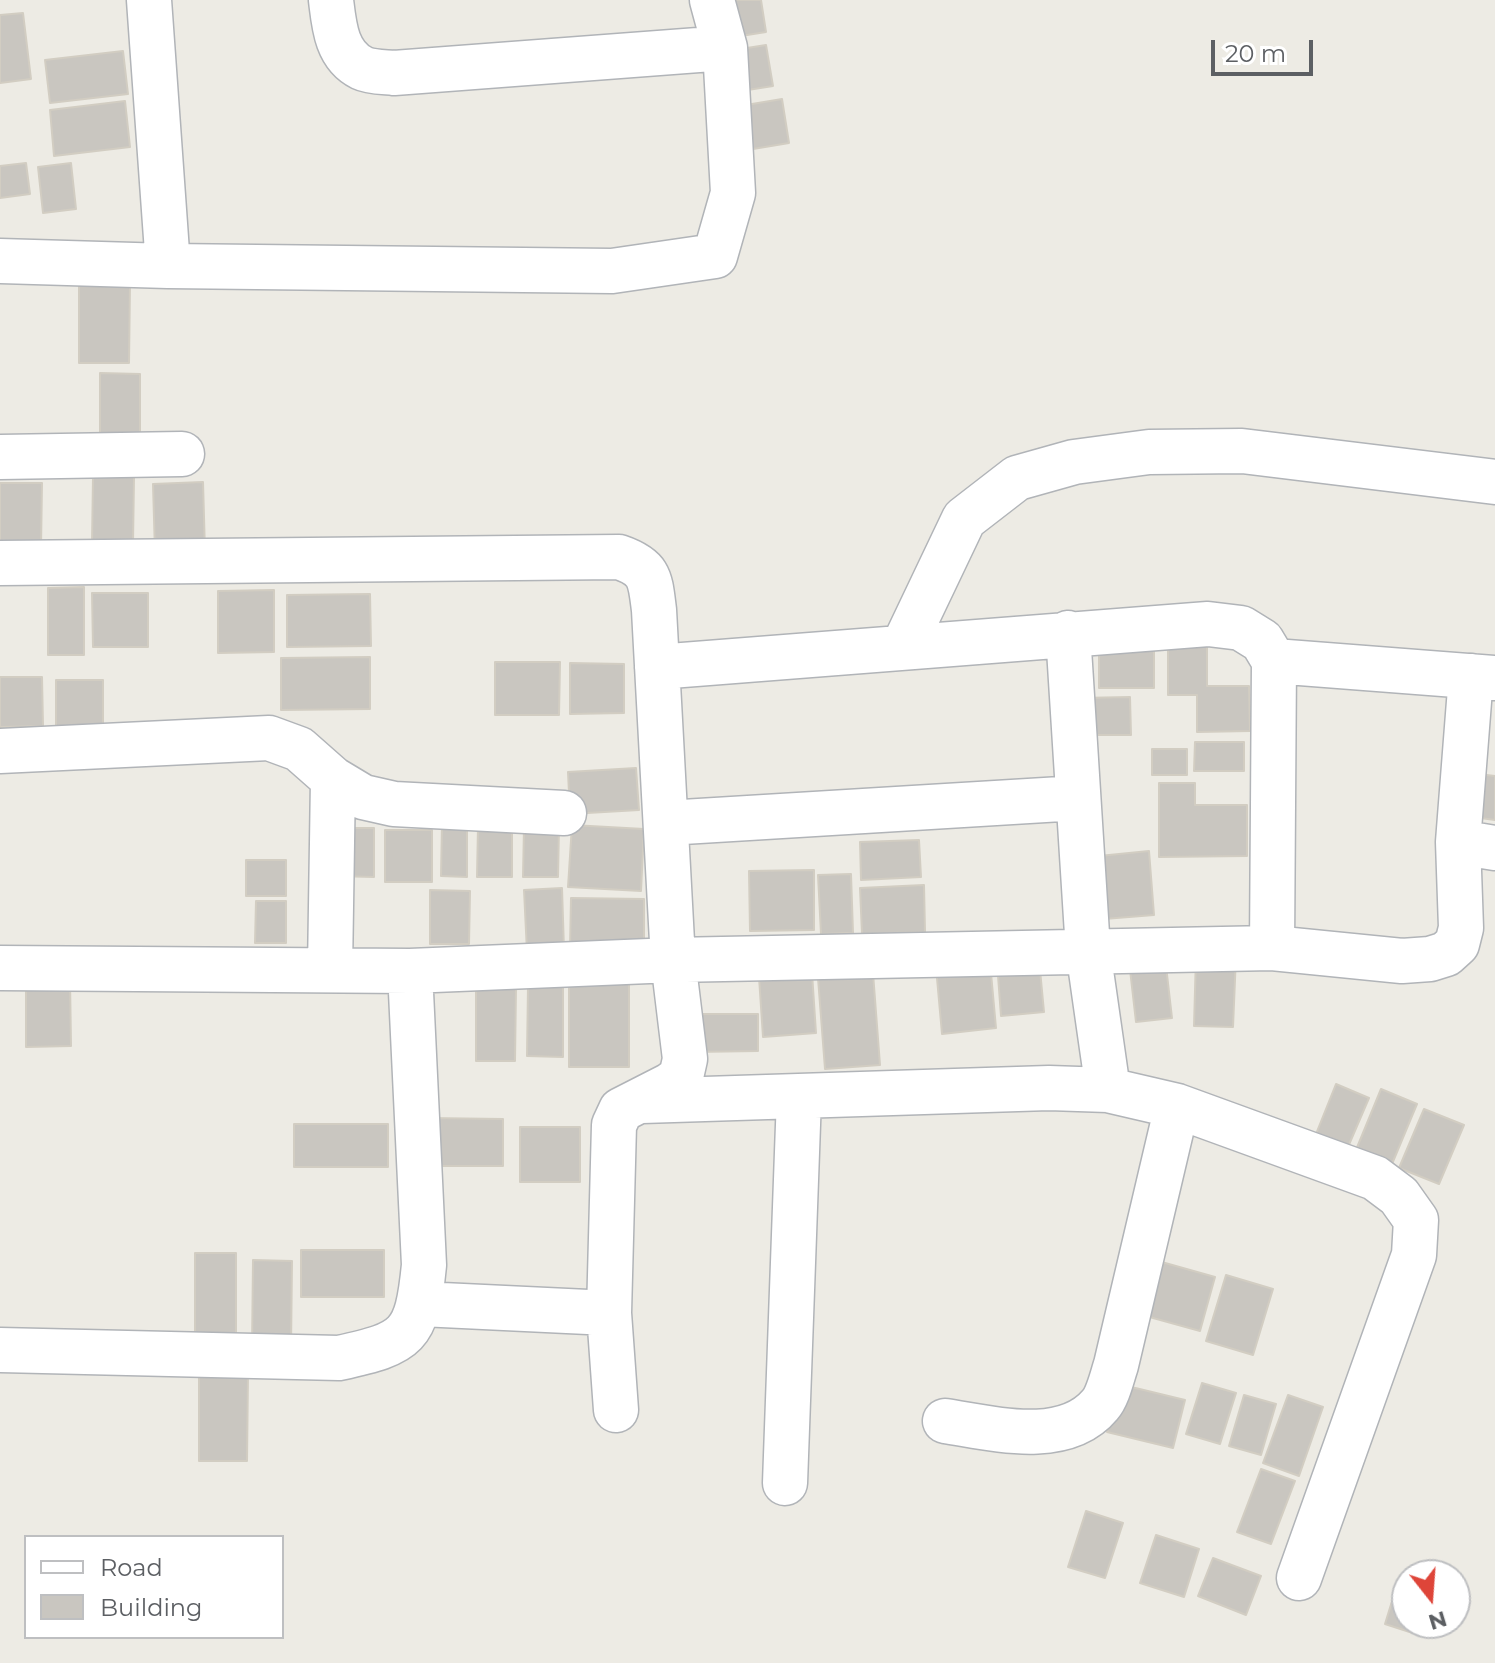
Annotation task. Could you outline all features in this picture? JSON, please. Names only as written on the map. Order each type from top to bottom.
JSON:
[{"type":"street","points":[[149,0],[168,266]]},
{"type":"street","points":[[331,0],[335,33],[345,53],[362,68],[394,73],[725,48]]},
{"type":"street","points":[[0,261],[612,271],[715,256],[733,193],[725,48],[712,0]]},
{"type":"street","points":[[903,647],[964,519],[1017,478],[1074,462],[1149,452],[1242,451],[1495,482]]},
{"type":"street","points":[[0,457],[182,454]]},
{"type":"street","points":[[0,563],[619,557],[637,563],[650,577],[673,960],[685,1059],[681,1077],[621,1110],[614,1125],[609,1313],[616,1410]]},
{"type":"street","points":[[657,667],[1068,633],[1208,624],[1241,628],[1262,641],[1274,661],[1272,948]]},
{"type":"street","points":[[1068,633],[1088,950],[1108,1090]]},
{"type":"street","points":[[0,968],[410,971],[673,960],[1272,948],[1402,961],[1430,959],[1446,954],[1457,944],[1477,845],[1483,677],[1274,661]]},
{"type":"street","points":[[0,751],[269,738],[299,749],[333,779],[363,797],[394,804],[564,813]]},
{"type":"street","points":[[330,970],[333,779]]},
{"type":"street","points":[[666,823],[1078,798]]},
{"type":"street","points":[[0,1350],[339,1358],[377,1350],[406,1334],[421,1304],[424,1265],[410,971]]},
{"type":"street","points":[[634,1101],[1049,1088],[1108,1090],[1177,1106],[1375,1178],[1399,1196],[1416,1220],[1414,1255],[1299,1578]]},
{"type":"street","points":[[785,1483],[799,1097]]},
{"type":"street","points":[[945,1421],[1031,1434],[1076,1423],[1100,1405],[1116,1365],[1177,1106]]},
{"type":"street","points":[[421,1304],[609,1313]]},
{"type":"building","points":[[696,0],[761,0],[766,32],[703,42]]},
{"type":"building","points":[[23,13],[31,79],[0,83],[0,15]]},
{"type":"building","points":[[766,45],[773,86],[716,95],[709,54]]},
{"type":"building","points":[[123,51],[128,94],[50,103],[45,60]]},
{"type":"building","points":[[782,99],[789,143],[717,155],[710,111]]},
{"type":"building","points":[[125,101],[130,147],[54,156],[50,110]]},
{"type":"building","points":[[26,163],[30,194],[0,198],[0,166]]},
{"type":"building","points":[[71,163],[76,209],[43,213],[38,167]]},
{"type":"building","points":[[79,282],[130,283],[129,363],[79,363]]},
{"type":"building","points":[[100,373],[140,374],[140,443],[100,443]]},
{"type":"building","points":[[93,477],[134,477],[133,543],[92,543]]},
{"type":"building","points":[[203,482],[205,552],[155,553],[153,484]]},
{"type":"building","points":[[0,483],[42,483],[41,548],[0,548]]},
{"type":"building","points":[[84,587],[84,655],[48,655],[48,588]]},
{"type":"building","points":[[274,590],[274,652],[218,653],[218,591]]},
{"type":"building","points":[[92,593],[148,593],[148,647],[93,647]]},
{"type":"building","points":[[370,594],[371,646],[287,647],[287,595]]},
{"type":"building","points":[[1168,639],[1207,639],[1207,686],[1249,686],[1250,731],[1197,732],[1197,695],[1168,695]]},
{"type":"building","points":[[1154,647],[1154,688],[1099,688],[1099,648]]},
{"type":"building","points":[[370,657],[370,709],[281,710],[281,658]]},
{"type":"building","points":[[495,662],[560,662],[559,715],[495,715]]},
{"type":"building","points":[[570,663],[624,664],[624,713],[570,714]]},
{"type":"building","points":[[0,677],[42,677],[43,726],[0,727]]},
{"type":"building","points":[[56,680],[103,680],[103,726],[56,727]]},
{"type":"building","points":[[1130,697],[1131,735],[1079,735],[1079,698]]},
{"type":"building","points":[[1195,742],[1244,742],[1244,771],[1194,771]]},
{"type":"building","points":[[1152,749],[1187,749],[1187,775],[1152,775]]},
{"type":"building","points":[[636,768],[639,810],[570,814],[568,772]]},
{"type":"building","points":[[1478,774],[1495,776],[1495,820],[1473,817]]},
{"type":"building","points":[[1159,783],[1195,783],[1195,805],[1247,805],[1247,856],[1159,857]]},
{"type":"building","points":[[442,823],[467,823],[467,877],[441,876]]},
{"type":"building","points":[[572,825],[644,829],[641,891],[568,887]]},
{"type":"building","points":[[478,826],[512,826],[512,877],[477,877]]},
{"type":"building","points":[[524,827],[559,827],[558,877],[523,877]]},
{"type":"building","points":[[335,828],[374,828],[374,877],[335,876]]},
{"type":"building","points":[[385,830],[432,830],[432,882],[385,882]]},
{"type":"building","points":[[919,840],[921,877],[861,880],[860,842]]},
{"type":"building","points":[[1149,851],[1154,915],[1104,919],[1099,856]]},
{"type":"building","points":[[246,860],[286,860],[286,896],[246,896]]},
{"type":"building","points":[[814,870],[814,930],[750,931],[749,871]]},
{"type":"building","points":[[851,874],[853,933],[821,934],[818,875]]},
{"type":"building","points":[[924,885],[925,932],[862,934],[860,888]]},
{"type":"building","points":[[562,888],[564,950],[527,952],[524,890]]},
{"type":"building","points":[[430,890],[470,891],[469,944],[430,944]]},
{"type":"building","points":[[571,898],[644,899],[644,950],[570,949]]},
{"type":"building","points":[[256,901],[286,901],[286,943],[255,943]]},
{"type":"building","points":[[1196,955],[1236,956],[1233,1027],[1194,1026]]},
{"type":"building","points":[[1165,957],[1172,1018],[1136,1022],[1129,961]]},
{"type":"building","points":[[1039,959],[1044,1012],[1001,1016],[997,962]]},
{"type":"building","points":[[990,962],[996,1028],[942,1034],[936,967]]},
{"type":"building","points":[[812,973],[816,1033],[763,1037],[759,977]]},
{"type":"building","points":[[873,973],[880,1065],[825,1069],[818,978]]},
{"type":"building","points":[[569,974],[629,974],[629,1067],[569,1067]]},
{"type":"building","points":[[26,979],[70,979],[71,1046],[26,1047]]},
{"type":"building","points":[[528,986],[563,986],[563,1057],[527,1056]]},
{"type":"building","points":[[476,987],[516,987],[515,1061],[476,1061]]},
{"type":"building","points":[[692,1014],[758,1014],[758,1051],[693,1052]]},
{"type":"building","points":[[1336,1084],[1369,1098],[1348,1147],[1316,1134]]},
{"type":"building","points":[[1381,1089],[1417,1104],[1392,1164],[1356,1150]]},
{"type":"building","points":[[1424,1109],[1464,1125],[1439,1184],[1399,1168]]},
{"type":"building","points":[[427,1118],[503,1119],[503,1166],[426,1166]]},
{"type":"building","points":[[294,1124],[388,1124],[388,1167],[294,1167]]},
{"type":"building","points":[[520,1127],[580,1127],[580,1182],[520,1182]]},
{"type":"building","points":[[301,1250],[384,1250],[384,1297],[301,1297]]},
{"type":"building","points":[[195,1253],[236,1253],[236,1342],[195,1342]]},
{"type":"building","points":[[1151,1259],[1215,1277],[1200,1331],[1135,1313]]},
{"type":"building","points":[[253,1260],[292,1261],[291,1349],[252,1349]]},
{"type":"building","points":[[1226,1275],[1273,1289],[1253,1355],[1206,1341]]},
{"type":"building","points":[[199,1374],[248,1374],[247,1461],[199,1461]]},
{"type":"building","points":[[1202,1383],[1236,1393],[1220,1444],[1186,1434]]},
{"type":"building","points":[[1119,1384],[1185,1400],[1173,1448],[1107,1432]]},
{"type":"building","points":[[1244,1395],[1276,1404],[1261,1455],[1229,1446]]},
{"type":"building","points":[[1288,1395],[1323,1407],[1299,1476],[1263,1463]]},
{"type":"building","points":[[1261,1469],[1295,1481],[1271,1544],[1237,1532]]},
{"type":"building","points":[[1086,1511],[1123,1523],[1105,1578],[1068,1567]]},
{"type":"building","points":[[1156,1535],[1199,1549],[1184,1597],[1140,1583]]},
{"type":"building","points":[[1213,1558],[1261,1576],[1246,1615],[1198,1596]]},
{"type":"building","points":[[1391,1604],[1391,1626],[1385,1624]]}]
